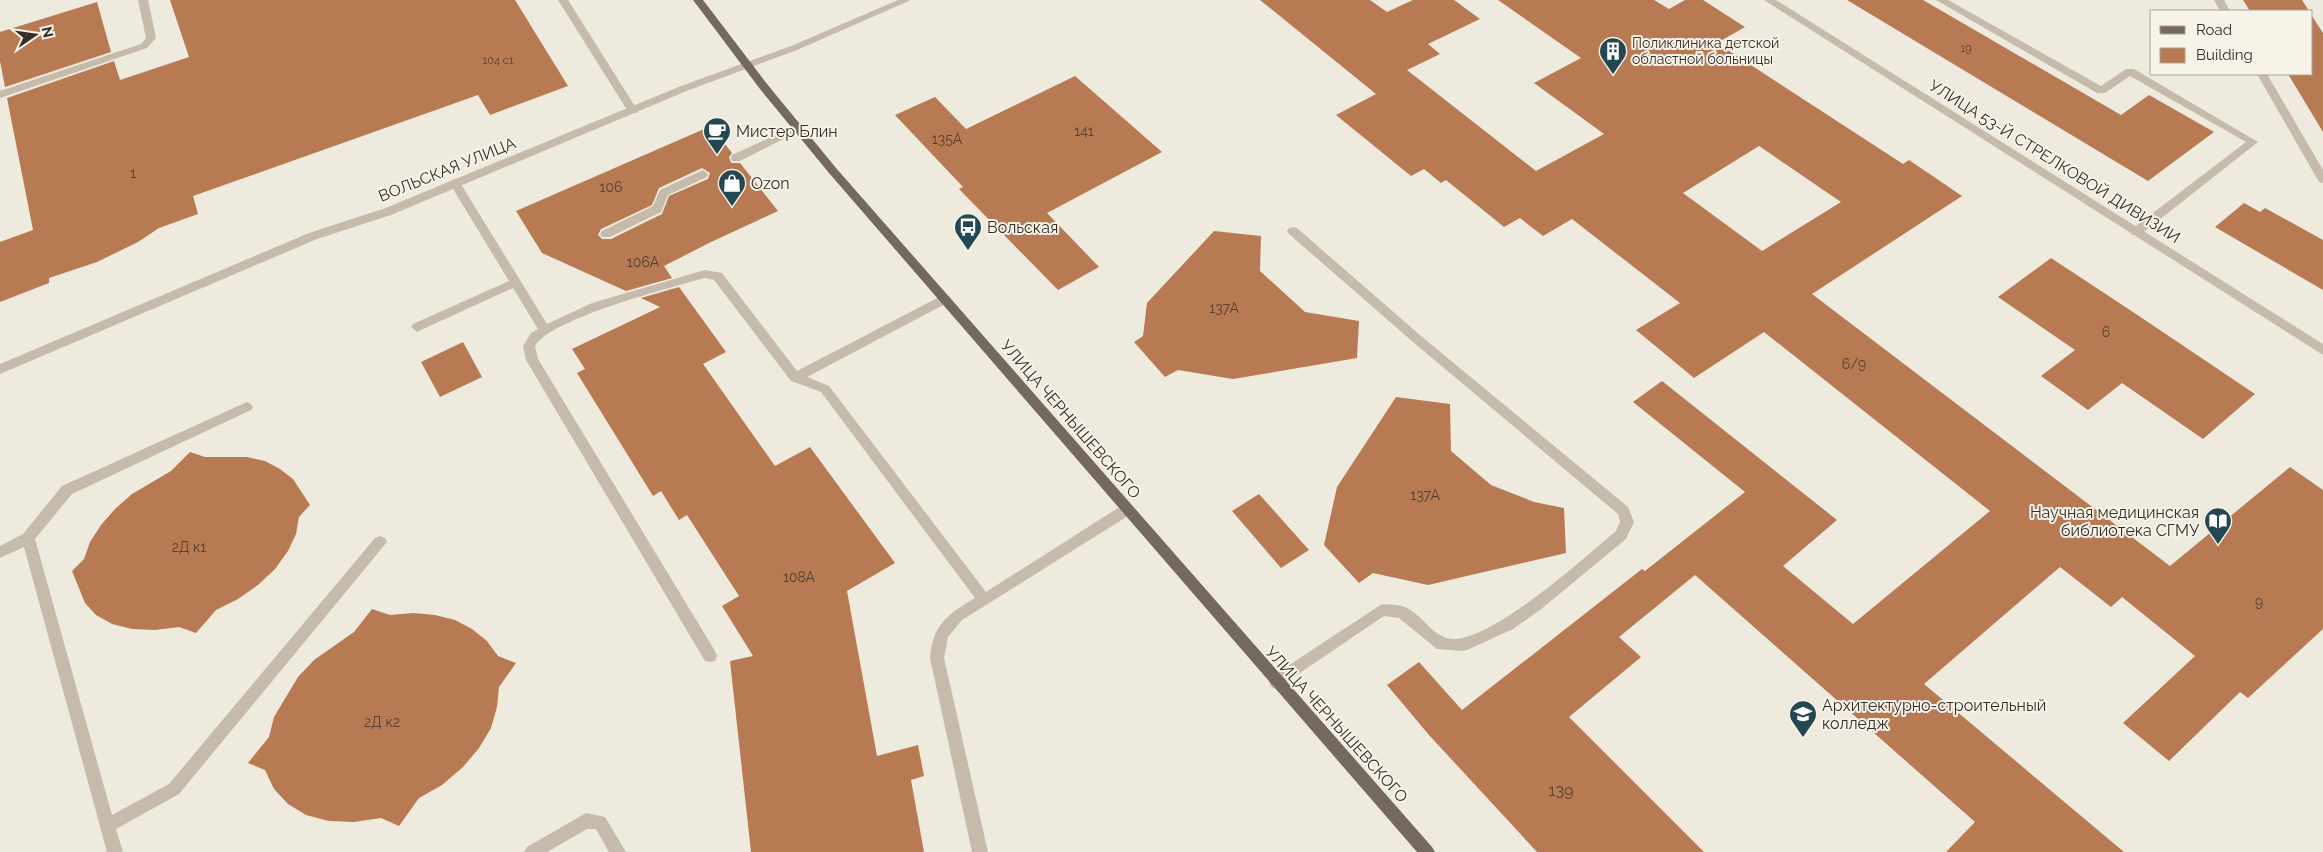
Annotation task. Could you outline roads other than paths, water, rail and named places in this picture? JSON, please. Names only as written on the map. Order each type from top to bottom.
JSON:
[{"type":"main road","name":"УЛИЦА ЧЕРНЫШЕВСКОГО","points":[[698,0],[747,66],[797,128],[1126,510],[1427,852]]},
{"type":"street","points":[[0,95],[133,52],[144,46],[151,38],[143,0]]},
{"type":"street","points":[[563,0],[633,111]]},
{"type":"street","name":"ВОЛЬСКАЯ УЛИЦА","points":[[0,369],[313,236],[386,212],[685,88],[747,66],[906,0]]},
{"type":"street","name":"УЛИЦА 53-Й СТРЕЛКОВОЙ ДИВИЗИИ","points":[[1769,0],[2323,350]]},
{"type":"street","points":[[1940,0],[2101,91],[2130,71],[2252,142],[2136,232]]},
{"type":"street","points":[[2263,75],[2323,179]]},
{"type":"street","points":[[736,158],[797,128]]},
{"type":"street","points":[[606,234],[657,209],[664,193],[703,174]]},
{"type":"street","points":[[455,184],[545,330]]},
{"type":"street","points":[[1276,682],[1382,610],[1402,612],[1442,644],[1462,645],[1508,625],[1535,606],[1621,536],[1627,522],[1623,511],[1417,339],[1292,231]]},
{"type":"street","points":[[710,656],[532,360],[529,346],[535,336],[545,330],[596,306],[705,274],[718,276],[795,378],[825,389],[984,600]]},
{"type":"street","points":[[417,327],[516,282]]},
{"type":"street","points":[[795,378],[944,299]]},
{"type":"street","points":[[0,552],[28,538],[67,490],[247,407]]},
{"type":"street","points":[[980,852],[938,658],[938,641],[945,625],[1126,510]]},
{"type":"street","points":[[28,538],[114,852]]},
{"type":"street","points":[[107,826],[174,789],[380,542]]},
{"type":"street","points":[[532,852],[586,821],[600,822],[618,852]]},
{"type":"place","name":"Поликлиника детской областной больницы","points":[[1613,75]]},
{"type":"place","name":"Мистер Блин","points":[[717,155]]},
{"type":"place","name":"Ozon","points":[[732,207]]},
{"type":"place","name":"Вольская","points":[[968,251]]},
{"type":"place","name":"Научная медицинская библиотека СГМУ","points":[[2218,545]]},
{"type":"place","name":"Архитектурно-строительный колледж","points":[[1803,738]]}]
